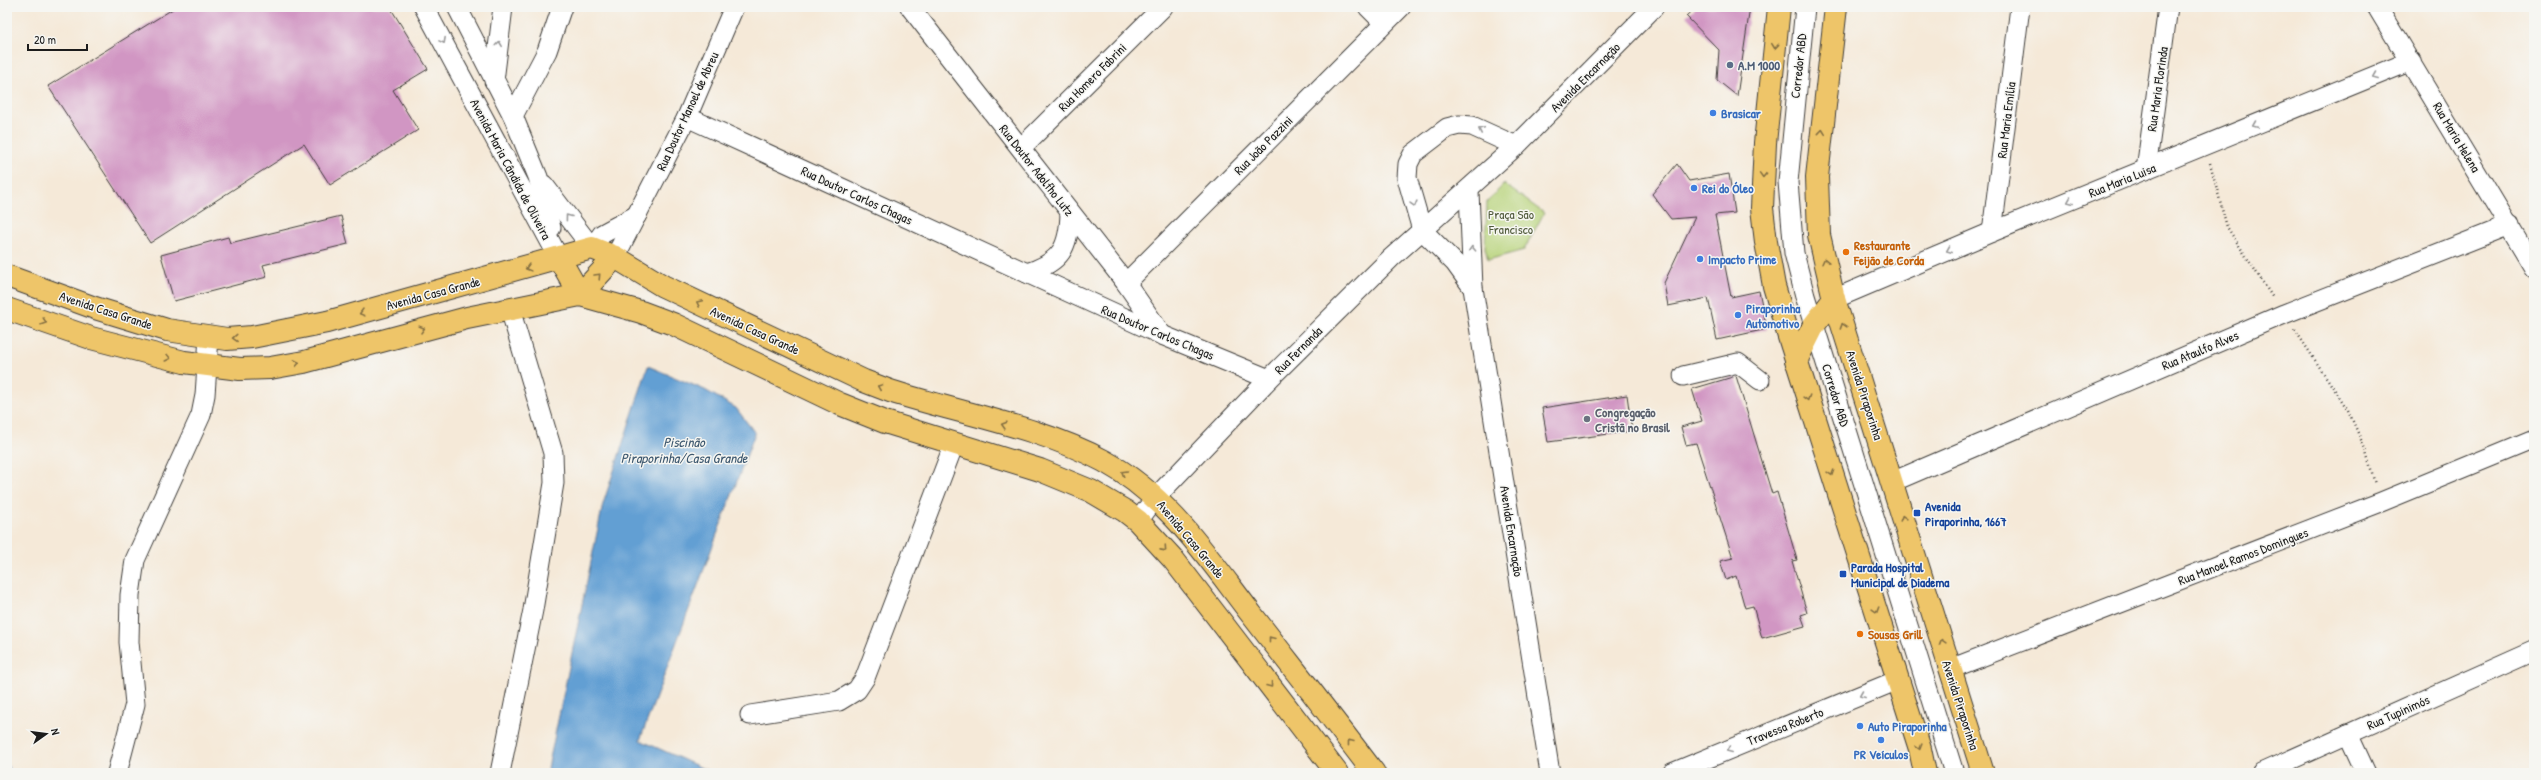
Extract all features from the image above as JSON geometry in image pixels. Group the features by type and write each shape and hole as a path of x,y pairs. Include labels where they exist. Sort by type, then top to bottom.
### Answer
{"main road":[{"path":"1779,7 1765,143 1762,208 1774,286 1796,361 1920,749 1925,773"},
{"name":"Avenida Piraporinha","path":"1836,7 1817,177 1820,235 1834,299 1983,773"},
{"name":"Avenida Casa Grande","path":"7,276 95,308 153,325 209,337 252,337 289,331 592,248 615,257 663,286 864,381 890,391 1070,446 1109,464 1132,478 1156,497 1194,540 1367,770"},
{"path":"559,258 580,295 615,257"},
{"name":"Avenida Casa Grande","path":"7,308 91,338 208,366 240,369 270,368 304,362 411,332 510,309 580,295 641,312 667,322 840,404 885,422 1040,470 1091,491 1138,521 1173,559 1337,773"},
{"path":"1796,361 1814,325 1834,299"}],"street":[{"name":"Avenida Maria Cândida de Oliveira","path":"424,7 559,258"},
{"name":"Avenida Maria Cândida de Oliveira","path":"457,7 513,116 538,177 559,258"},
{"path":"494,81 503,7"},
{"path":"513,116 547,51 562,7"},
{"name":"Rua Doutor Manoel de Abreu","path":"615,257 687,117 734,7"},
{"name":"Rua Homero Fabrini","path":"1021,148 1163,7"},
{"path":"1368,7 1384,23"},
{"name":"Rua João Pazzini","path":"1126,283 1401,7"},
{"name":"Avenida Encarnação","path":"1550,773 1474,288 1469,190 1516,146 1654,7"},
{"name":"Corredor ABD","path":"1805,7 1788,182 1794,253 1814,325 1954,773"},
{"name":"Rua Maria Emília","path":"1992,232 2020,7"},
{"name":"Rua Maria Florinda","path":"2146,170 2168,7"},
{"name":"Rua Maria Helena","path":"2378,7 2510,225 2534,268"},
{"name":"Rua Doutor Adolfho Lutz","path":"918,10 1070,213 1126,283 1162,335"},
{"name":"Rua Maria Luisa","path":"1834,299 1992,232 2411,61"},
{"name":"Rua Doutor Carlos Chagas","path":"687,117 1162,335 1269,379"},
{"name":"Avenida Encarnação","path":"1474,288 1455,264 1422,230 1407,178 1408,164 1414,154 1447,128 1459,125 1472,126 1516,146"},
{"name":"Avenida Maria Cândida de Oliveira","path":"538,177 592,248"},
{"name":"Rua Fernanda","path":"1138,521 1156,497 1269,379 1422,230 1469,190"},
{"path":"1027,273 1055,260 1065,246 1069,230 1070,213"},
{"path":"592,248 602,234 637,214"},
{"name":"Rua Ataulfo Alves","path":"1892,482 2284,314 2510,225"},
{"path":"500,773 533,610 554,483 553,452 510,309"},
{"path":"117,773 135,704 129,642 130,595 135,560 201,415 208,366 209,337"},
{"path":"1682,376 1738,364 1760,380"},
{"name":"Rua Manoel Ramos Domingues","path":"1950,669 2381,502 2534,439"},
{"path":"750,715 838,701 857,690 865,678 954,444"},
{"name":"Rua Tupinimós","path":"2261,773 2534,650"},
{"name":"Travessa Roberto","path":"1672,773 1898,680"},
{"path":"2348,734 2366,773"}],"green space":[{"name":"Praça São Francisco","path":"1504,184 1544,213 1524,250 1488,260 1485,248 1487,202"}],"water":[{"name":"Piscinão Piraporinha/Casa Grande","path":"648,366 705,390 736,408 755,433 640,740 713,773 547,773 603,504"}],"building":[{"path":"176,7 390,7 428,69 393,90 418,130 330,185 304,144 150,243 48,86"},
{"name":"A.M 1000","path":"1696,7 1750,7 1737,96 1717,80 1719,50 1686,16"},
{"path":"1677,164 1689,181 1729,174 1735,213 1715,215 1731,297 1759,291 1767,329 1717,340 1708,298 1668,306 1664,283 1695,217 1671,219 1652,194"},
{"path":"341,216 348,244 263,265 267,277 174,301 161,255 228,237 230,243"},
{"path":"1736,376 1772,494 1777,492 1797,560 1792,561 1807,613 1801,615 1805,626 1762,638 1753,606 1745,608 1736,576 1726,580 1720,561 1733,558 1696,443 1686,445 1681,427 1702,421 1692,389"},
{"name":"Congregação Cristã no Brasil","path":"1627,395 1632,431 1548,442 1542,408"}],"waterway":[{"path":"7,769 9,773"}],"place":[{"name":"A.M 1000","path":"1730,65"},
{"name":"Brasicar","path":"1713,113"},
{"name":"Rei do Óleo","path":"1694,188"},
{"name":"Restaurante Feijão de Corda","path":"1846,252"},
{"name":"Impacto Prime","path":"1700,259"},
{"name":"Piraporinha Automotivo","path":"1738,315"},
{"name":"Congregação Cristã no Brasil","path":"1587,419"},
{"name":"Avenida Piraporinha, 1667","path":"1917,513"},
{"name":"Parada Hospital Municipal de Diadema","path":"1843,574"},
{"name":"Sousas Grill","path":"1860,634"},
{"name":"Auto Piraporinha","path":"1860,726"},
{"name":"PR Veículos","path":"1881,740"}]}
